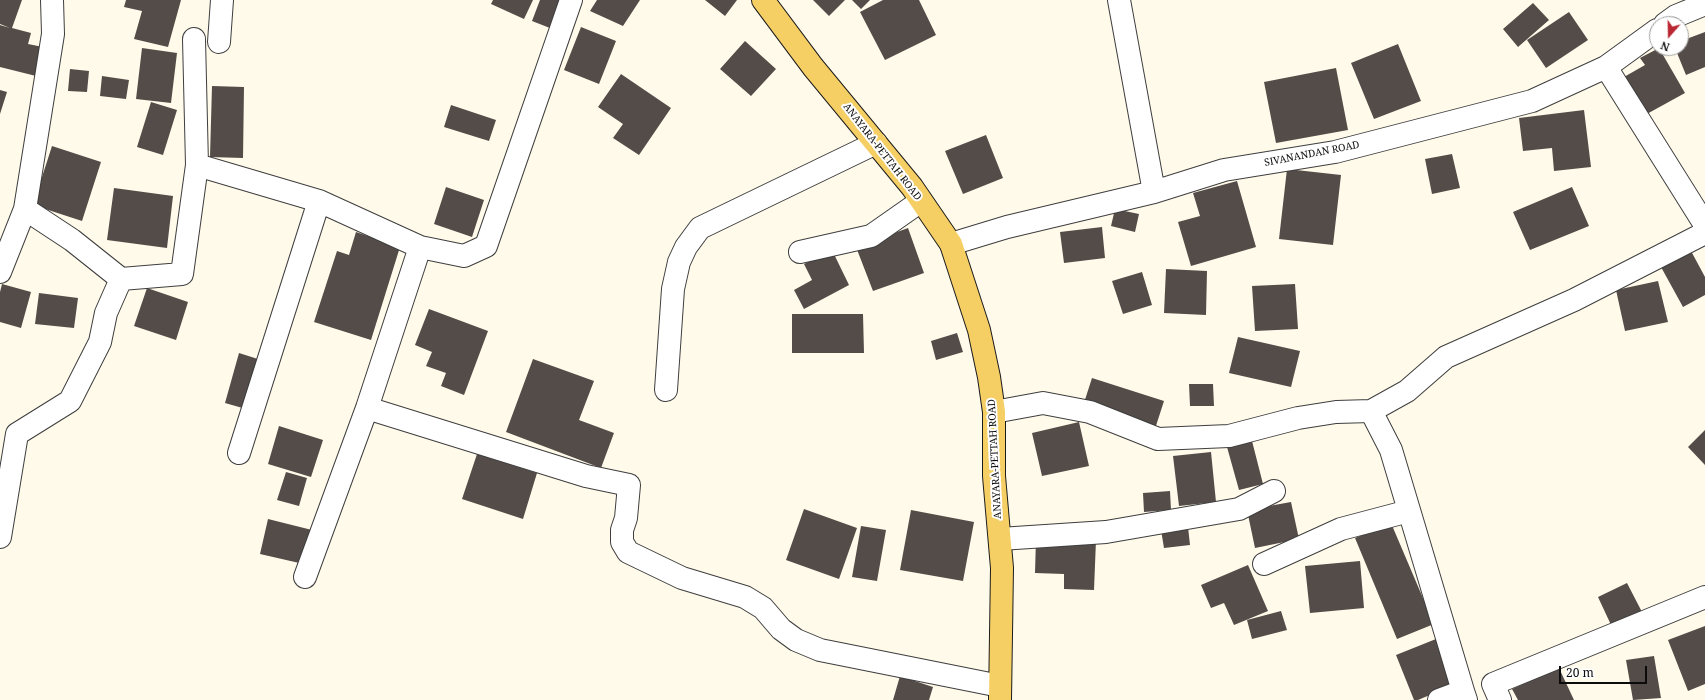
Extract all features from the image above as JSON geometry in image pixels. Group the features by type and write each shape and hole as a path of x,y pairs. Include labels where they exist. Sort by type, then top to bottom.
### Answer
{"main road":[{"name":"ANAYARA-PETTAH ROAD","path":"763,0 813,67 876,143 921,201 951,244 980,330 994,412 994,476 1002,568 1000,693"}],"street":[{"path":"0,272 25,209 53,34 52,0"},
{"path":"219,42 222,0"},
{"path":"197,165 319,201 420,247 464,256 486,246 571,0"},
{"path":"1119,0 1154,192"},
{"path":"1676,16 1705,4"},
{"name":"SIVANANDAN ROAD","path":"951,244 1007,227 1154,192 1224,170 1335,152 1532,102 1606,67 1649,36"},
{"path":"25,209 72,240 121,280 182,274 197,165 194,39"},
{"path":"1606,67 1705,225"},
{"path":"666,390 673,289 679,262 686,247 700,228 876,143"},
{"path":"239,453 319,201"},
{"path":"800,252 871,236 921,201"},
{"path":"994,412 1043,403 1090,412 1158,439 1229,436 1298,418 1336,412 1371,411 1407,391 1446,357 1574,300 1705,233"},
{"path":"305,577 367,408 420,247"},
{"path":"0,537 8,433 70,401 100,342 106,313 121,280"},
{"path":"367,408 586,476 629,485 626,518 622,530 622,542 628,552 682,578 745,597 763,608 780,630 796,640 820,650 1000,693"},
{"path":"1371,411 1390,450 1464,695 1439,700"},
{"path":"1000,539 1106,532 1239,509 1274,491"},
{"path":"1264,564 1341,529 1409,512"},
{"path":"1500,700 1493,684 1705,597"}],"building":[{"path":"0,0 22,0 12,28 31,33 28,44 43,47 36,76 0,67 0,25 10,28 0,24"},
{"path":"126,0 181,0 168,47 134,39 142,11 124,7"},
{"path":"493,0 533,0 524,19 491,4"},
{"path":"540,0 568,0 555,30 532,21"},
{"path":"597,0 640,0 623,26 590,11"},
{"path":"705,0 737,0 725,16"},
{"path":"813,0 845,0 829,16"},
{"path":"852,0 870,0 861,9"},
{"path":"883,0 919,0 936,35 885,60 860,12"},
{"path":"1533,3 1549,20 1518,47 1503,29"},
{"path":"1569,12 1588,40 1546,68 1527,40"},
{"path":"581,27 616,41 599,84 564,70"},
{"path":"1705,32 1705,67 1686,75 1678,56 1689,56 1689,38"},
{"path":"745,41 776,69 751,96 720,69"},
{"path":"1398,44 1421,101 1374,119 1351,63"},
{"path":"142,48 177,53 171,103 136,99"},
{"path":"1649,53 1649,56 1664,56 1685,93 1645,115 1624,77 1645,65 1640,58"},
{"path":"1336,68 1348,130 1276,143 1264,82"},
{"path":"70,69 89,71 87,92 68,91"},
{"path":"621,74 671,108 639,155 613,138 623,124 598,107"},
{"path":"102,76 129,80 126,99 100,96"},
{"path":"212,86 244,87 243,158 210,157"},
{"path":"0,90 7,92 0,114"},
{"path":"151,102 177,110 163,155 137,147"},
{"path":"451,105 496,120 489,141 444,127"},
{"path":"1584,110 1591,167 1554,171 1552,148 1523,151 1519,118"},
{"path":"986,135 1003,178 963,194 945,151"},
{"path":"52,146 101,162 82,221 33,205"},
{"path":"1452,154 1460,188 1432,194 1425,159"},
{"path":"1287,169 1341,175 1333,245 1279,239"},
{"path":"1237,181 1256,247 1191,266 1178,222 1200,216 1193,193"},
{"path":"446,187 484,200 472,237 434,224"},
{"path":"1572,187 1589,226 1530,250 1513,212"},
{"path":"114,188 173,196 167,248 107,240"},
{"path":"1115,209 1139,214 1135,232 1111,226"},
{"path":"1102,227 1105,258 1064,263 1060,232"},
{"path":"908,228 924,273 873,291 856,247"},
{"path":"356,232 400,247 371,340 314,322 337,251 349,255"},
{"path":"832,250 849,285 804,309 794,290 812,280 804,264"},
{"path":"1691,251 1705,277 1705,295 1683,307 1661,267"},
{"path":"1166,269 1207,271 1206,315 1164,313"},
{"path":"1142,272 1152,305 1123,314 1112,281"},
{"path":"1658,281 1668,322 1625,331 1616,290"},
{"path":"2,284 31,292 21,328 0,322 0,292"},
{"path":"1295,284 1298,329 1255,331 1252,286"},
{"path":"147,288 188,302 176,340 134,326"},
{"path":"39,293 78,298 74,328 35,324"},
{"path":"429,309 488,331 464,395 441,386 446,373 426,366 432,352 415,345"},
{"path":"792,314 863,314 864,353 792,353"},
{"path":"957,333 963,352 936,360 931,341"},
{"path":"1238,337 1300,351 1291,387 1229,373"},
{"path":"239,353 261,360 246,409 225,403"},
{"path":"533,359 594,381 579,420 614,433 601,468 506,432"},
{"path":"1092,378 1164,401 1154,432 1082,409"},
{"path":"1189,384 1213,384 1214,406 1190,406"},
{"path":"1079,422 1089,466 1042,476 1032,433"},
{"path":"279,426 323,440 311,477 268,464"},
{"path":"1705,430 1705,465 1688,447"},
{"path":"1252,441 1263,484 1239,490 1227,447"},
{"path":"1211,452 1216,502 1179,506 1173,456"},
{"path":"477,454 537,473 523,519 462,499"},
{"path":"286,472 307,478 299,506 277,500"},
{"path":"1170,491 1171,510 1144,512 1143,493"},
{"path":"1291,502 1299,539 1255,548 1247,510"},
{"path":"804,509 857,528 839,579 786,560"},
{"path":"911,510 974,522 963,581 900,570"},
{"path":"268,519 316,531 308,565 260,554"},
{"path":"1391,523 1434,624 1397,639 1355,538"},
{"path":"861,526 886,530 877,581 852,577"},
{"path":"1188,527 1190,545 1164,548 1161,530"},
{"path":"1036,538 1096,540 1094,590 1064,589 1064,574 1035,573"},
{"path":"1360,561 1364,608 1310,613 1305,566"},
{"path":"1248,565 1268,611 1234,625 1224,603 1211,608 1201,585"},
{"path":"1627,583 1642,612 1612,627 1598,597"},
{"path":"1281,611 1287,630 1252,639 1247,620"},
{"path":"1705,626 1705,684 1688,691 1668,640"},
{"path":"1436,639 1456,684 1418,700 1414,700 1396,655"},
{"path":"1654,656 1661,698 1633,700 1626,660"},
{"path":"1559,668 1574,700 1518,700 1512,689"},
{"path":"900,676 933,687 929,700 893,700"}]}
